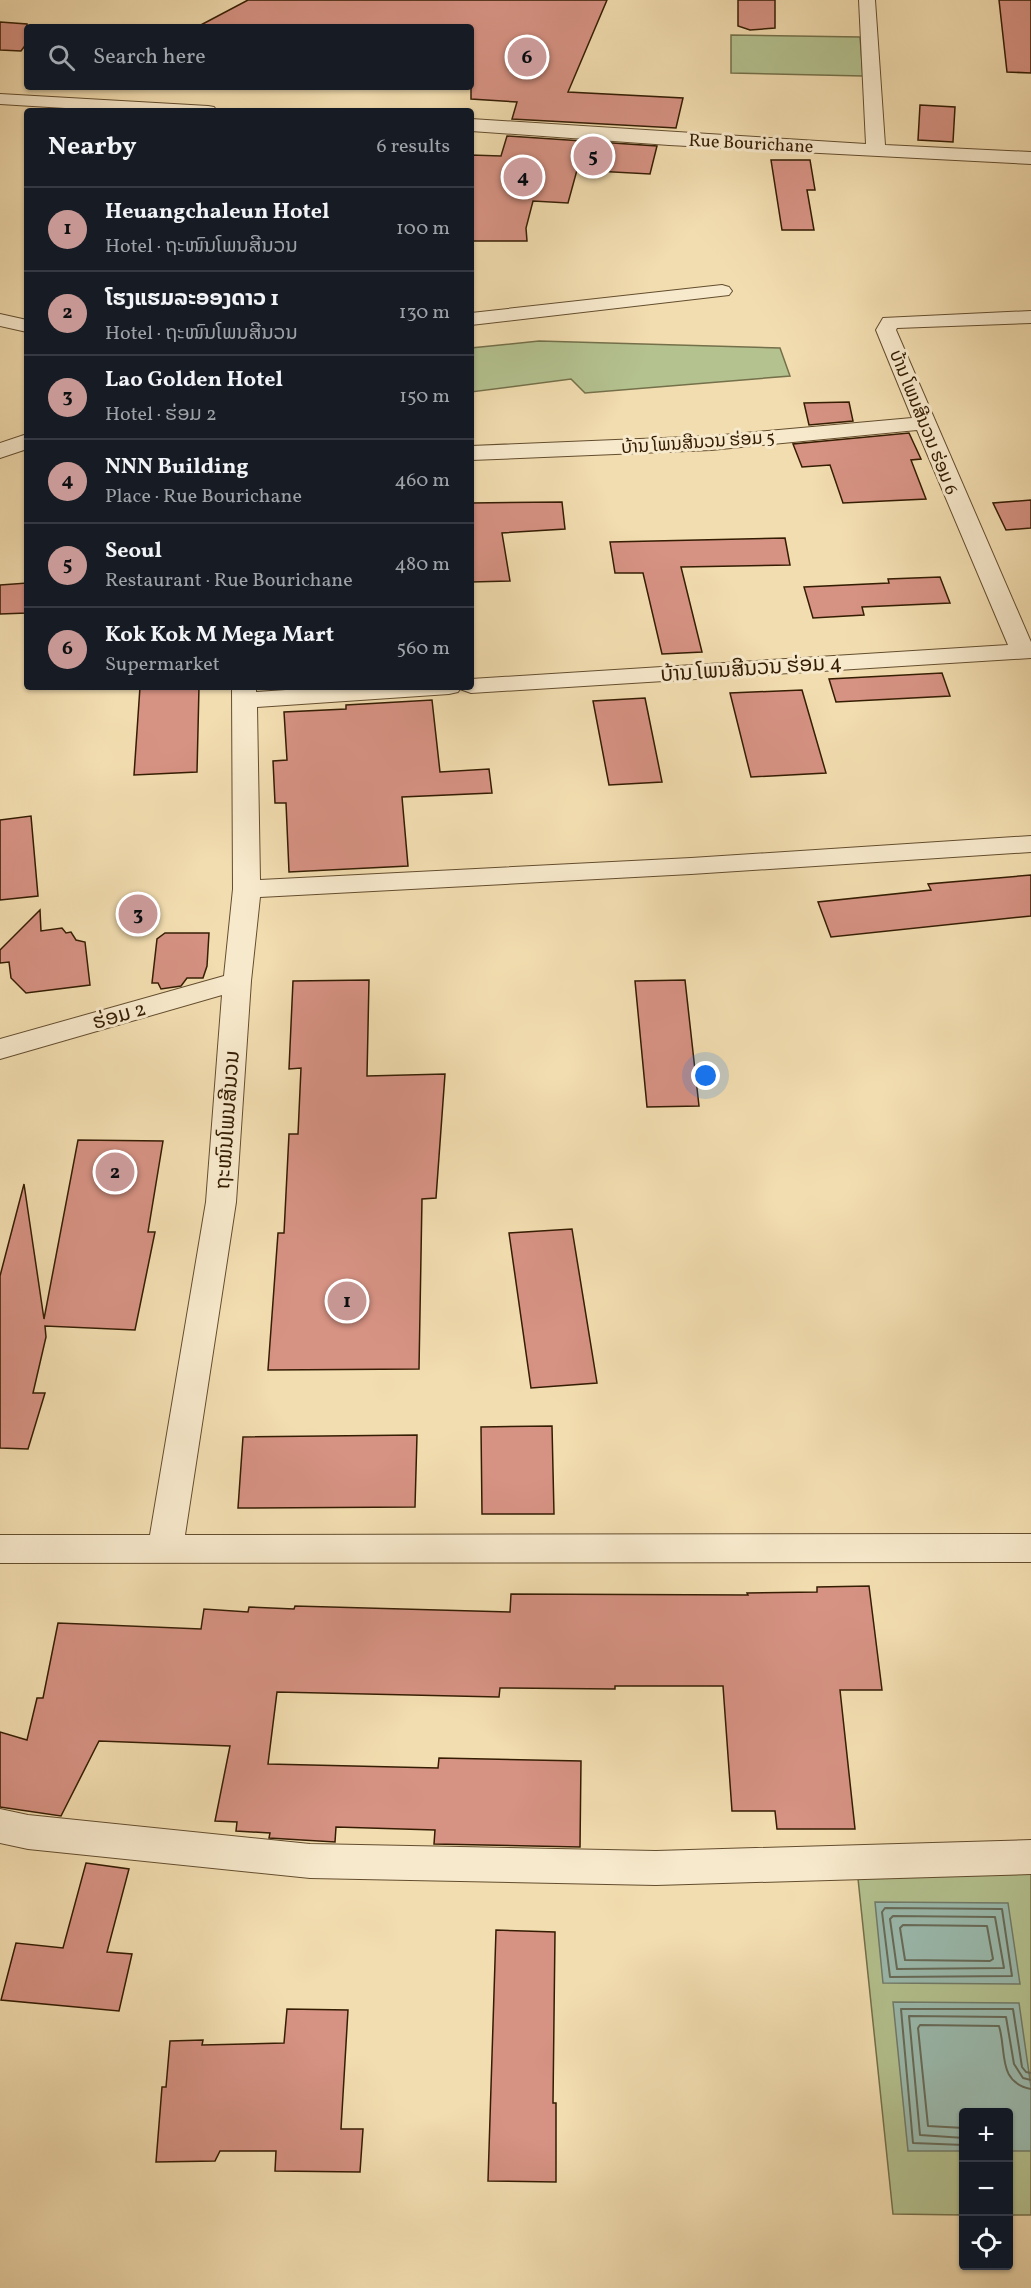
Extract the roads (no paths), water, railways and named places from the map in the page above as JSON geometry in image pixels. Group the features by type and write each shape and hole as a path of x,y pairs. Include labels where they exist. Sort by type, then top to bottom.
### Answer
{"street":[{"path":"867,0 876,150"},
{"path":"0,99 156,108"},
{"name":"Rue Bourichane","path":"474,125 1031,158"},
{"path":"474,319 722,291"},
{"name":"ບ້ານ ໂພນສີນວນ ຮ່ອມ 6","path":"1027,651 924,423 886,330 890,322 1031,317"},
{"path":"0,320 24,326"},
{"name":"ບ້ານ ໂພນສີນວນ ຮ່ອມ 5","path":"474,453 711,443 924,423"},
{"path":"0,451 24,442"},
{"name":"ບ້ານ ໂພນສີນວນ ຮ່ອມ 4","path":"474,686 1027,651"},
{"path":"244,693 346,690"},
{"name":"ຖະໜົນໂພນສີນວນ","path":"165,1550 219,1218 237,981 247,889 244,693"},
{"path":"247,889 691,866 1031,844"},
{"name":"ຮ່ອມ 2","path":"0,1049 237,981"},
{"path":"0,1549 1031,1548"},
{"path":"0,1826 28,1832 310,1861 656,1868 1031,1857"}],"water":[{"path":"875,1902 1008,1903 1020,1984 883,1983"},
{"path":"893,2002 1019,2003 1031,2087 1031,2151 1013,2151 1013,2108 959,2108 959,2151 908,2151"}],"place":[{"name":"Kok Kok M Mega Mart","path":"527,57"},
{"name":"Seoul","path":"593,156"},
{"name":"NNN Building","path":"523,177"},
{"name":"Lao Golden Hotel","path":"138,914"},
{"name":"ໂຮງແຮມລະອອງດາວ 1","path":"115,1172"},
{"name":"Heuangchaleun Hotel","path":"347,1301"}]}
